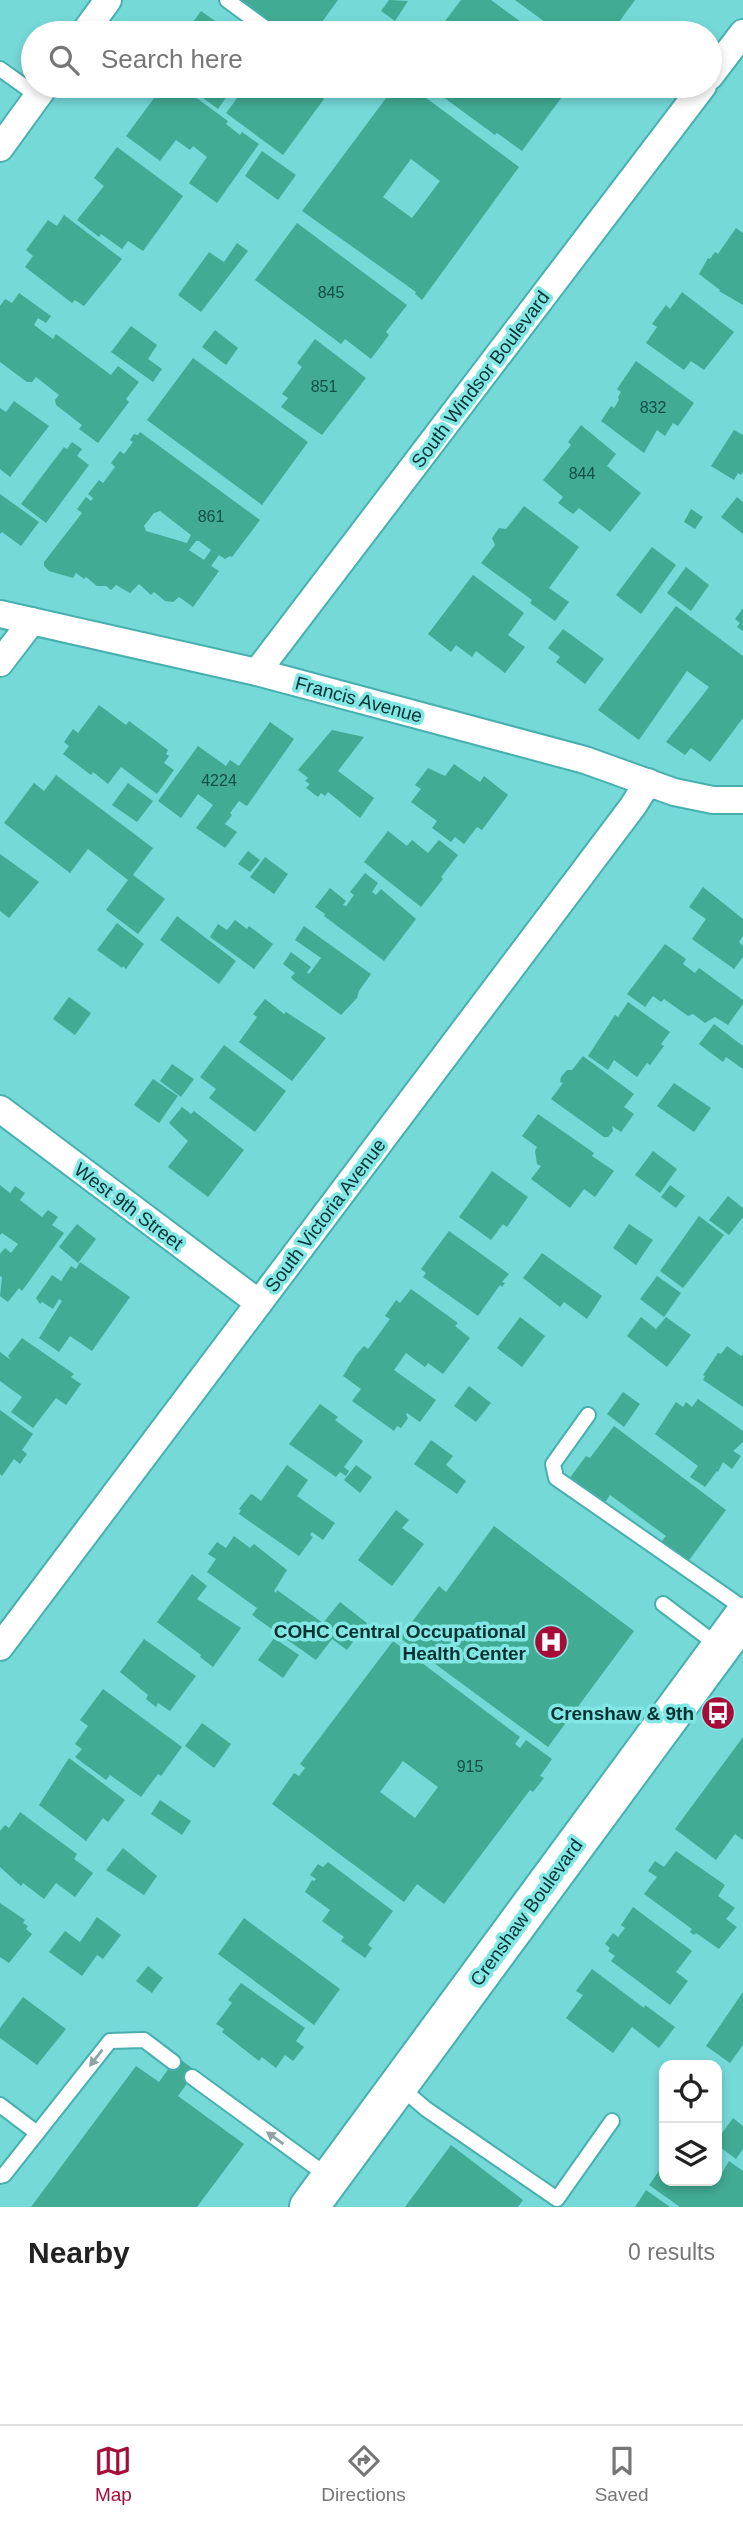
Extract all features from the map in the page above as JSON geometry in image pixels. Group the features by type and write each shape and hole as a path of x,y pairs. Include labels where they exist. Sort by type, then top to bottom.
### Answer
{"main road":[{"name":"Crenshaw Boulevard","path":"320,2192 732,1640"}],"street":[{"path":"93,21 108,0"},
{"path":"722,60 743,33"},
{"path":"0,148 37,98"},
{"name":"South Windsor Boulevard","path":"257,672 694,98"},
{"name":"Francis Avenue","path":"0,614 257,672 585,760 674,792 713,800 743,800"},
{"path":"0,663 32,621"},
{"name":"South Victoria Avenue","path":"0,1647 617,828 648,782"},
{"name":"West 9th Street","path":"0,1109 259,1303"}],"lane":[{"path":"228,0 256,21"},
{"path":"0,69 21,80"},
{"path":"588,1415 553,1464 556,1478 743,1608"},
{"path":"663,1604 732,1640"},
{"path":"0,2176 4,2175 110,2041 144,2040 173,2062"},
{"path":"192,2077 320,2192"},
{"path":"398,2085 426,2109 554,2203 612,2121"},
{"path":"0,2105 37,2133"}],"building":[{"path":"238,0 338,0 323,21 269,21"},
{"path":"389,0 408,1 395,21 381,11"},
{"path":"461,0 491,0 520,21 445,21"},
{"path":"515,0 635,0 620,21 544,21"},
{"path":"201,11 215,21 194,21"},
{"path":"154,98 196,98 228,121 226,124 240,135 242,132 259,144 217,203 189,183 207,157 193,146 190,150 176,140 160,161 126,136"},
{"path":"203,98 226,98 218,109"},
{"path":"237,98 324,99 283,155 226,113"},
{"path":"386,98 426,98 519,167 422,300 416,292 302,211","holes":["411,159 440,181 412,218 383,197"]},
{"path":"444,98 561,98 522,151 497,133 495,135"},
{"path":"117,147 183,196 143,251 128,241 122,249 101,234 99,237 77,220 104,186 94,178"},
{"path":"262,151 296,175 278,200 245,176"},
{"path":"64,215 122,259 84,306 75,300 72,303 25,267 33,256 26,250 48,220 57,226"},
{"path":"297,223 407,305 386,332 389,335 371,359 345,339 341,344 255,280"},
{"path":"736,228 743,233 743,305 719,291 699,274 708,258 715,252 718,254"},
{"path":"237,243 248,251 201,312 178,295 209,252 224,262"},
{"path":"682,292 734,332 704,370 691,361 684,370 646,343 657,327 652,324 666,305 670,309"},
{"path":"19,293 51,316 46,323 38,318 34,325 53,339 56,334 111,375 118,366 139,382 126,399 129,402 98,443 79,429 82,425 56,405 55,400 59,395 36,377 32,382 27,382 0,362 0,306 5,299 12,303"},
{"path":"131,326 157,345 148,359 162,369 153,382 111,352"},
{"path":"215,330 238,348 226,365 202,347"},
{"path":"315,339 366,378 322,435 281,407 288,398 282,394 302,367 297,363"},
{"path":"193,358 308,442 262,505 147,420"},
{"path":"636,361 694,403 678,426 673,423 665,436 657,430 644,453 601,421 611,406 614,408 619,400 621,392 617,389"},
{"path":"14,401 49,426 10,477 0,469 0,408 6,412"},
{"path":"581,425 616,454 607,466 641,493 610,532 579,508 573,514 558,503 563,497 543,480 571,445 568,442"},
{"path":"734,430 743,435 743,472 741,475 738,473 734,480 711,466"},
{"path":"140,432 260,520 232,557 225,559 219,555 211,566 219,571 193,607 179,597 173,602 165,601 154,592 151,595 139,584 130,593 116,585 111,590 106,586 97,586 76,573 73,578 49,571 44,566 44,562 82,513 77,509 86,497 91,501 93,498 88,494 99,480 103,483 115,467 111,463 120,451 124,454 133,442 130,440 134,434 138,435","holes":["160,511 191,535 187,543 146,531 144,526 154,513","196,541 211,550 204,560 189,550"]},
{"path":"72,442 82,449 77,456 89,465 46,523 21,504 64,447 67,449"},
{"path":"0,494 39,522 21,546 2,532 0,534"},
{"path":"737,497 743,502 743,534 721,517"},
{"path":"524,506 579,547 549,588 569,602 555,621 530,603 532,600 481,563 495,545 492,538 499,528 506,529"},
{"path":"691,509 703,517 695,529 684,522"},
{"path":"652,547 676,565 641,614 616,595"},
{"path":"686,567 709,585 691,611 667,593"},
{"path":"473,575 524,613 508,635 525,647 505,673 476,651 472,657 456,645 451,652 428,634"},
{"path":"676,606 743,656 743,718 710,762 691,748 685,755 666,742 709,687 687,671 639,740 598,710"},
{"path":"743,608 743,631 737,627 740,623 735,619"},
{"path":"563,629 604,659 585,684 556,662 560,657 548,648"},
{"path":"99,705 126,725 129,721 168,750 166,754 169,756 164,763 174,770 157,794 121,767 108,784 63,754 69,746 64,742 73,729 78,733"},
{"path":"270,722 294,739 247,806 239,801 230,813 232,815 225,824 237,832 225,848 196,828 213,805 198,794 181,818 158,801 198,746 226,766 230,760 239,766"},
{"path":"332,730 364,737 338,771 374,798 360,818 328,792 325,796 321,793 318,797 306,788 310,784 305,781 308,778 298,770"},
{"path":"454,764 480,782 484,776 508,795 482,830 477,827 464,844 455,837 451,842 432,828 437,821 411,802 421,789 415,785 428,768 445,776"},
{"path":"56,775 153,848 133,875 165,899 138,934 106,910 128,880 88,849 70,873 4,823 34,783 44,791"},
{"path":"128,783 153,801 137,822 112,805"},
{"path":"388,831 407,846 412,840 428,853 439,840 458,855 421,907 364,862"},
{"path":"248,851 260,860 250,872 238,864"},
{"path":"0,854 39,882 9,918 0,911"},
{"path":"265,857 288,874 274,894 250,877"},
{"path":"365,873 378,883 372,892 376,895 381,889 416,919 384,961 315,907 330,888 346,901 343,905 346,906 354,895 350,892"},
{"path":"703,887 743,919 743,936 739,942 743,946 743,957 734,969 692,939 706,919 689,907"},
{"path":"177,916 236,961 219,984 160,940"},
{"path":"235,920 247,929 249,926 273,944 254,969 210,937 218,924 227,930"},
{"path":"117,923 144,944 126,969 97,950"},
{"path":"304,926 371,974 357,998 341,1015 293,980 291,977 295,973 283,964 291,952 311,967 307,972 309,974 321,958 295,940"},
{"path":"665,944 686,959 683,964 695,973 699,968 743,1000 728,1025 715,1017 705,1023 693,1014 688,1016 664,999 661,1002 653,996 645,1007 627,994"},
{"path":"69,997 91,1013 75,1035 53,1019"},
{"path":"265,999 284,1014 286,1012 326,1038 292,1081 239,1042 257,1017 253,1014"},
{"path":"628,1002 670,1032 661,1044 664,1046 637,1077 614,1060 608,1070 588,1056 615,1015 618,1017"},
{"path":"714,1024 743,1046 743,1069 726,1057 723,1062 699,1044"},
{"path":"224,1045 286,1091 255,1132 209,1098 216,1089 200,1077"},
{"path":"583,1056 634,1094 624,1107 634,1114 621,1132 612,1126 613,1131 608,1137 604,1137 551,1099 563,1083 560,1082 561,1077 567,1070 572,1070"},
{"path":"172,1064 194,1079 181,1097 160,1081"},
{"path":"153,1079 178,1096 159,1123 134,1105"},
{"path":"674,1083 711,1108 694,1132 657,1106"},
{"path":"182,1107 191,1114 194,1111 244,1150 208,1197 168,1167 188,1141 169,1123"},
{"path":"538,1114 594,1153 592,1156 614,1171 595,1197 584,1189 570,1208 531,1179 541,1166 537,1164 537,1147 522,1136"},
{"path":"653,1151 677,1169 660,1193 635,1175"},
{"path":"492,1171 528,1197 507,1227 503,1224 491,1240 459,1217"},
{"path":"0,1185 10,1193 15,1186 25,1193 20,1200 42,1217 48,1210 58,1217 52,1225 64,1233 22,1291 19,1288 8,1302 0,1296 0,1254 5,1248 11,1253 18,1244 2,1233 0,1235"},
{"path":"670,1185 685,1196 676,1208 661,1197"},
{"path":"728,1196 743,1208 743,1217 729,1235 709,1220"},
{"path":"699,1216 724,1235 683,1288 660,1271"},
{"path":"77,1224 96,1239 78,1263 59,1247"},
{"path":"629,1224 653,1240 636,1265 613,1248"},
{"path":"449,1231 509,1274 502,1282 505,1283 502,1287 500,1285 478,1316 423,1277 426,1273 421,1269"},
{"path":"542,1253 602,1296 587,1319 564,1302 560,1307 523,1278"},
{"path":"80,1262 130,1297 92,1351 70,1336 59,1352 39,1338 62,1301 59,1299 53,1309 42,1302 40,1304 36,1298 52,1275 61,1281 71,1266 76,1269"},
{"path":"657,1276 681,1293 664,1317 640,1299"},
{"path":"411,1289 458,1323 455,1326 470,1338 443,1374 428,1363 425,1367 406,1353 394,1370 436,1400 420,1422 407,1413 408,1418 401,1428 397,1426 394,1431 352,1401 361,1389 343,1376 356,1355 364,1346 368,1349 390,1319 385,1316 396,1300 400,1303"},
{"path":"520,1317 545,1336 522,1367 497,1348"},
{"path":"641,1317 656,1329 666,1317 691,1335 667,1367 627,1336"},
{"path":"22,1338 74,1374 71,1377 81,1384 66,1405 56,1398 33,1428 11,1412 22,1397 0,1381 0,1352 11,1360 8,1356"},
{"path":"727,1346 741,1356 743,1354 743,1407 703,1380 703,1375 718,1353 721,1354"},
{"path":"469,1386 491,1403 476,1422 454,1406"},
{"path":"623,1392 640,1404 624,1427 607,1414"},
{"path":"698,1399 743,1431 743,1442 733,1451 741,1456 732,1469 723,1462 705,1487 690,1477 698,1466 655,1434 676,1402 683,1407 686,1402 692,1407"},
{"path":"320,1404 338,1417 335,1420 363,1441 344,1467 349,1471 346,1476 340,1472 336,1477 289,1444"},
{"path":"0,1410 33,1434 22,1450 27,1454 20,1464 14,1459 2,1476 0,1474"},
{"path":"614,1426 726,1510 687,1563 660,1543 666,1536 610,1495 602,1507 569,1479 586,1456 590,1458"},
{"path":"431,1440 453,1456 446,1465 466,1481 457,1494 414,1464"},
{"path":"287,1465 308,1480 297,1496 335,1523 323,1540 312,1532 310,1535 313,1537 299,1556 239,1514 239,1509 250,1495 261,1501"},
{"path":"356,1465 372,1477 360,1493 344,1480"},
{"path":"396,1510 409,1520 402,1528 424,1544 392,1586 358,1560"},
{"path":"494,1526 634,1631 548,1747 400,1638 439,1586 446,1592"},
{"path":"234,1536 250,1548 254,1544 287,1570 274,1591 276,1593 277,1590 323,1623 340,1602 367,1623 347,1650 332,1639 316,1660 252,1615 257,1608 207,1572 216,1559 208,1554 217,1542 226,1548"},
{"path":"192,1574 207,1586 197,1599 241,1628 213,1667 157,1622"},
{"path":"274,1638 299,1655 283,1678 258,1660"},
{"path":"144,1639 196,1676 170,1711 158,1703 156,1707 146,1699 148,1695 120,1672"},
{"path":"393,1641 520,1737 515,1744 520,1748 526,1740 552,1759 540,1776 544,1778 533,1792 530,1790 444,1904 417,1884 404,1902 272,1804 294,1773 299,1776 305,1768 300,1764","holes":["403,1761 438,1787 415,1818 380,1792"]},
{"path":"103,1689 182,1747 161,1776 158,1774 141,1797 110,1775 106,1780 75,1757 82,1749 75,1744 88,1726 80,1720"},
{"path":"202,1723 231,1744 214,1768 185,1746"},
{"path":"743,1737 743,1840 735,1834 716,1860 675,1829"},
{"path":"69,1758 125,1800 108,1822 103,1818 86,1841 39,1805"},
{"path":"160,1800 191,1821 182,1835 151,1814"},
{"path":"20,1812 77,1854 74,1859 93,1873 75,1897 56,1883 44,1899 23,1883 21,1886 0,1867 0,1831 5,1825 9,1828"},
{"path":"123,1848 157,1876 144,1895 106,1870"},
{"path":"676,1851 725,1885 718,1896 735,1908 726,1919 737,1927 719,1949 696,1933 694,1935 690,1932 692,1929 644,1894 657,1877 648,1871 655,1861 664,1867"},
{"path":"328,1862 393,1911 368,1945 372,1948 365,1958 341,1941 344,1937 322,1921 330,1910 305,1892 312,1880 316,1879 310,1875 318,1864 323,1867"},
{"path":"0,1903 25,1920 23,1923 28,1926 26,1929 32,1934 9,1963 0,1957"},
{"path":"633,1907 692,1951 676,1972 688,1981 670,2005 611,1961 615,1956 608,1951 610,1948 605,1944 613,1933 618,1937 625,1928 621,1925"},
{"path":"97,1917 121,1935 103,1959 97,1955 82,1976 49,1952 65,1931 80,1942"},
{"path":"244,1918 340,1989 314,2025 218,1954"},
{"path":"148,1966 163,1978 152,1993 136,1981"},
{"path":"592,1969 644,2008 645,2005 675,2027 659,2048 632,2027 613,2053 566,2018 583,1995 576,1991"},
{"path":"241,1983 305,2028 296,2041 304,2047 293,2061 285,2055 276,2068 262,2057 259,2061 222,2032 224,2029 216,2024 232,2003 228,2000"},
{"path":"743,1992 743,2045 730,2063 706,2046"},
{"path":"23,1997 66,2029 37,2065 0,2038 0,2028"},
{"path":"177,2057 196,2071 178,2096 244,2144 197,2207 31,2207 136,2066 159,2082"},
{"path":"733,2118 743,2126 743,2149 736,2159 722,2149 722,2133"},
{"path":"451,2145 523,2200 518,2207 405,2207"},
{"path":"729,2161 743,2171 743,2207 680,2207 649,2185 659,2171 659,2186 722,2186 722,2173"},
{"path":"646,2190 670,2207 635,2207"}],"place":[{"name":"COHC Central Occupational Health Center","path":"551,1642"},
{"name":"Crenshaw & 9th","path":"718,1713"}]}
